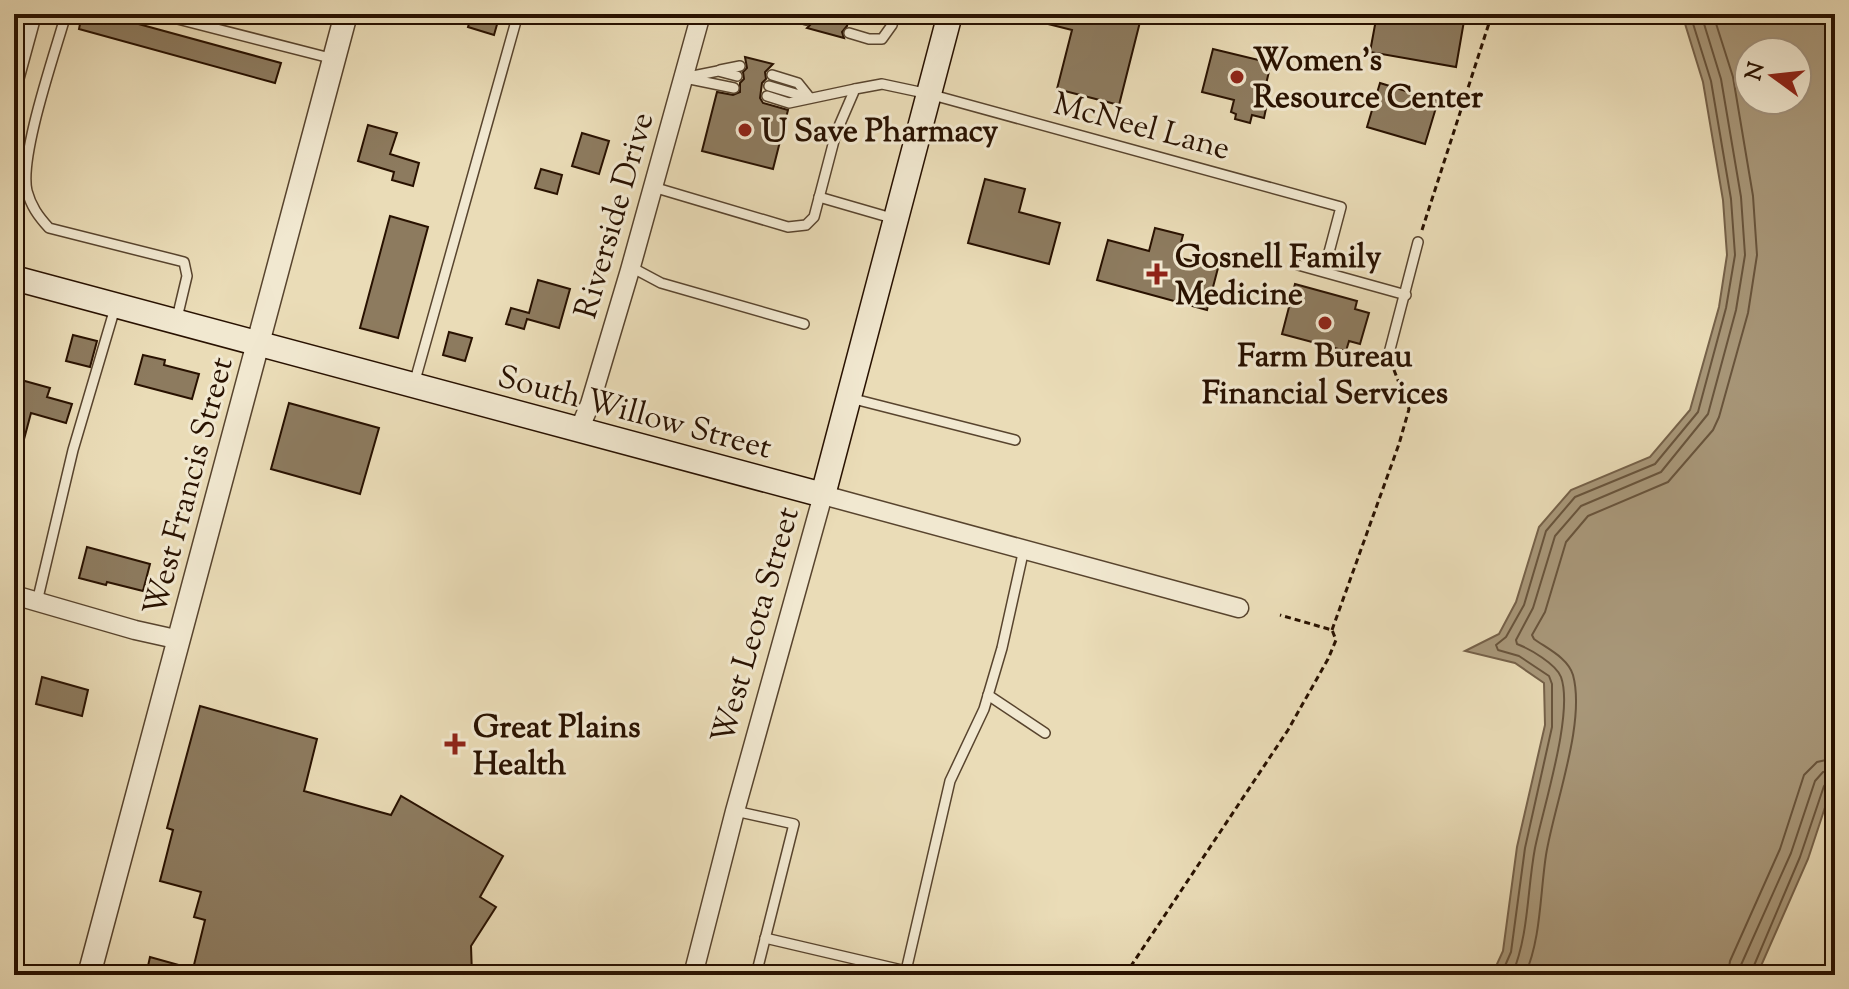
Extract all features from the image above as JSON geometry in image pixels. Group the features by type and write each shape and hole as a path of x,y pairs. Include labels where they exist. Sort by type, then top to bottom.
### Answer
{"main road":[{"name":"West Leota Street","path":"823,495 950,14"},
{"name":"South Willow Street","path":"14,278 823,495"}],"street":[{"path":"14,80 32,14"},
{"name":"West Francis Street","path":"89,975 346,14"},
{"name":"Riverside Drive","path":"579,430 590,404 631,267 701,14"},
{"name":"South Willow Street","path":"823,495 1239,608"},
{"name":"West Leota Street","path":"693,975 823,495"},
{"path":"14,598 180,640"}],"lane":[{"path":"66,14 26,162 26,188 34,212 49,228 184,262 187,276 176,322"},
{"path":"158,14 334,59"},
{"path":"414,384 518,14"},
{"path":"791,14 806,20"},
{"path":"849,33 882,39 892,25 895,14"},
{"path":"683,78 718,71 738,71"},
{"path":"772,75 798,83 810,98"},
{"path":"683,78 734,88"},
{"name":"McNeel Lane","path":"768,91 789,103 882,84 929,94 1341,207 1324,271"},
{"path":"653,187 788,227 806,225 814,217 836,133 855,89"},
{"path":"819,197 895,219"},
{"path":"1388,357 1418,242"},
{"path":"1298,265 1406,295"},
{"path":"631,267 661,283 804,324"},
{"path":"37,602 73,450 115,306"},
{"path":"847,397 1015,440"},
{"path":"765,938 906,973 950,781 984,709 1002,648 1024,549"},
{"path":"988,695 1045,733"},
{"path":"735,811 794,824 756,975"}],"path":[{"path":"1418,242 1492,14"},
{"path":"1125,975 1288,730 1328,659 1336,640 1332,630 1409,409 1388,357"},
{"path":"1280,615 1332,630"}],"water":[{"path":"1682,14 1835,14 1835,777 1808,859 1757,975 1492,975 1503,951 1517,847 1545,725 1544,683 1515,663 1465,651 1499,634 1516,602 1539,527 1571,490 1650,457 1690,410 1719,307 1727,255 1723,200 1703,82"}],"building":[{"path":"82,14 102,14 281,63 275,83 79,29"},
{"path":"472,14 500,14 494,35 468,27"},
{"path":"810,14 850,14 842,32 844,38 807,28 813,22"},
{"path":"1033,14 1142,14 1119,105 1057,89 1072,30 1032,20"},
{"path":"1377,14 1452,14 1451,19 1464,21 1456,67 1370,52"},
{"name":"Women's Resource Center","path":"1213,49 1271,63 1263,97 1268,99 1264,118 1252,115 1250,123 1235,119 1236,114 1231,112 1234,100 1202,92"},
{"name":"U Save Pharmacy","path":"745,57 773,64 765,72 760,98 763,103 788,110 773,169 702,151 717,92 733,95 740,92 743,72 747,68"},
{"path":"1380,83 1438,101 1425,144 1367,127"},
{"path":"368,125 397,133 390,154 419,163 413,186 392,180 394,172 358,161"},
{"path":"582,133 609,141 599,174 572,166"},
{"path":"541,169 562,175 557,194 535,188"},
{"path":"985,179 1025,189 1019,212 1060,223 1049,264 968,243"},
{"path":"390,216 428,227 398,338 360,328"},
{"name":"Gosnell Family Medicine","path":"1155,228 1183,235 1177,257 1218,268 1207,310 1097,280 1108,240 1149,251"},
{"path":"538,280 570,289 559,328 527,319 524,329 506,324 511,308 529,313"},
{"name":"Farm Bureau Financial Services","path":"1295,284 1357,301 1355,309 1369,313 1360,344 1349,341 1346,351 1282,334"},
{"path":"449,332 472,338 465,361 443,355"},
{"path":"73,335 97,341 90,367 66,361"},
{"path":"143,355 165,360 164,365 199,374 192,399 135,384"},
{"path":"14,378 50,388 47,397 72,404 66,423 31,413 19,458 14,458"},
{"path":"289,403 379,428 360,494 271,469"},
{"path":"87,547 150,564 143,591 79,578"},
{"path":"42,677 88,690 82,716 36,704"},
{"path":"200,706 317,739 304,791 391,815 401,796 503,856 480,897 496,907 471,946 472,975 146,975 150,957 193,969 205,920 194,917 201,892 160,881 173,830 167,828"}],"place":[{"name":"Women's Resource Center","path":"1237,77"},
{"name":"U Save Pharmacy","path":"745,130"},
{"name":"Gosnell Family Medicine","path":"1157,274"},
{"name":"Farm Bureau Financial Services","path":"1325,323"},
{"name":"Great Plains Health","path":"455,744"}]}
